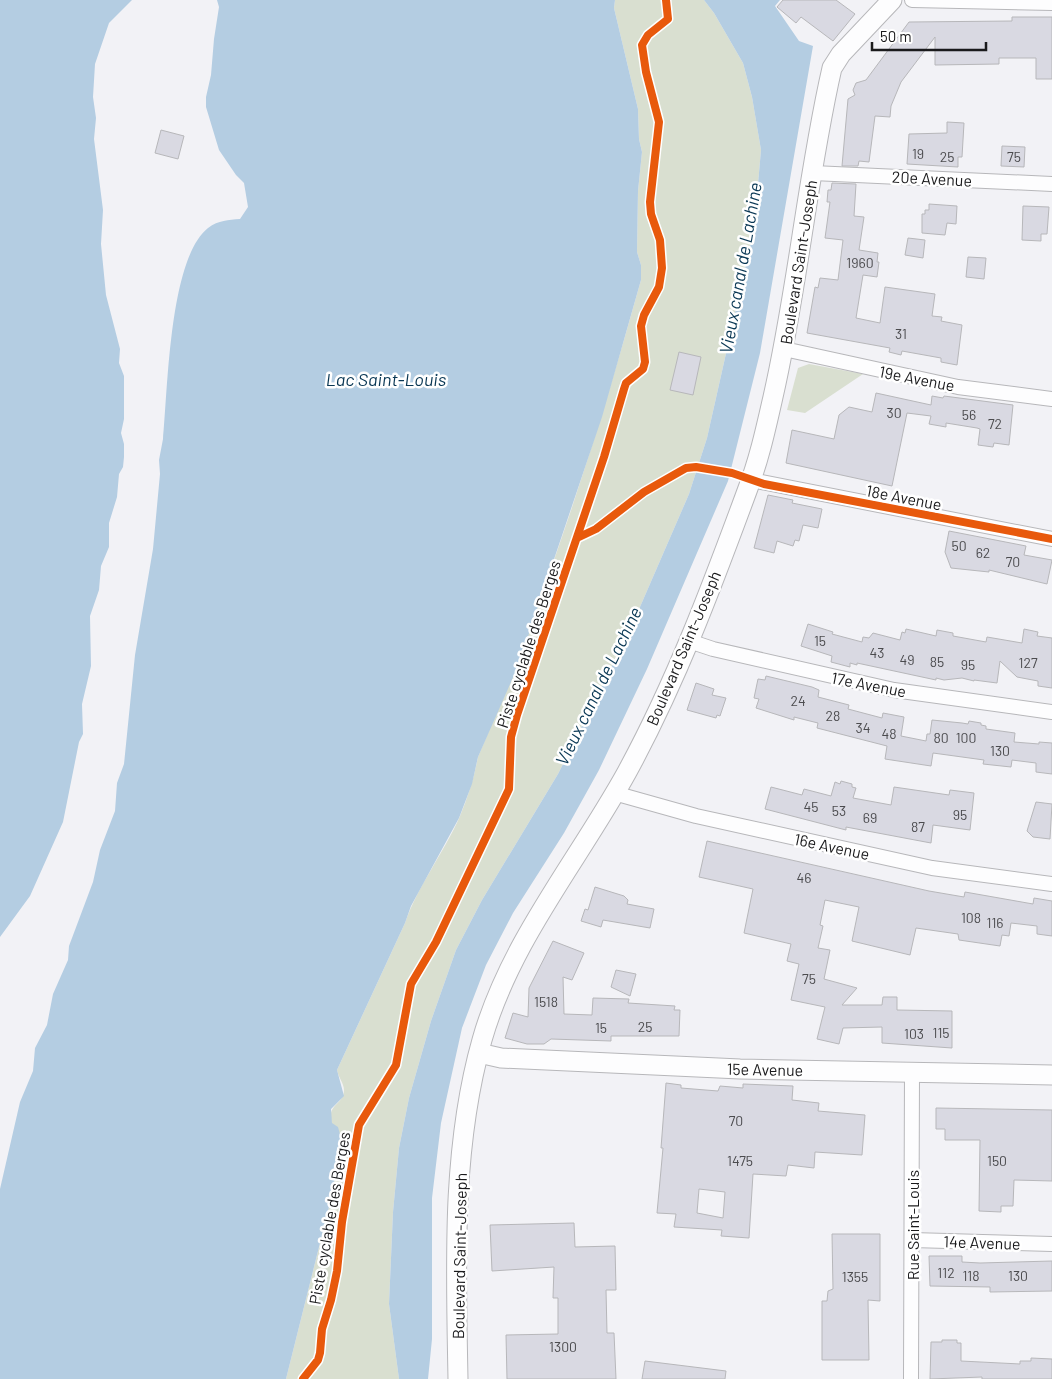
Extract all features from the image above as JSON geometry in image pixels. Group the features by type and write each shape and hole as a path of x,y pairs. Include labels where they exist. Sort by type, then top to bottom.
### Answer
{"street":[{"name":"Boulevard Saint-Joseph","path":"458,1379 458,1204 469,1104 479,1053 493,1005 517,953 614,793 661,708 689,641 751,480 784,349 828,85 835,61 892,0"},
{"path":"912,0 1052,2"},
{"name":"20e Avenue","path":"813,173 1052,184"},
{"name":"19e Avenue","path":"784,349 958,386 1052,398"},
{"name":"18e Avenue","path":"751,480 1052,539"},
{"name":"17e Avenue","path":"689,641 713,649 884,688 1052,712"},
{"name":"16e Avenue","path":"614,793 696,816 932,868 1052,884"},
{"name":"15e Avenue","path":"479,1053 501,1058 740,1069 1052,1075"},
{"name":"Rue Saint-Louis","path":"911,1379 912,1071"},
{"name":"14e Avenue","path":"912,1240 1052,1244"}],"green space":[{"path":"615,0 704,0 714,13 743,63 752,97 761,150 754,229 707,438 689,494 630,630 558,774 482,900 456,950 431,1021 409,1098 399,1148 393,1212 389,1304 399,1379 286,1379 330,1203 331,1112 341,1099 344,1090 337,1070 410,909 454,830 463,809 473,780 478,757 547,581 606,401 641,280 641,265 637,252 638,191 642,152 639,139 638,109 614,8"},
{"path":"809,364 863,374 805,413 787,410 798,368"}],"water":[{"path":"0,0 132,0 109,23 95,64 93,97 96,118 94,139 103,210 101,244 106,295 120,349 119,363 124,376 124,419 121,433 124,444 123,467 119,474 117,497 109,523 109,547 101,566 99,590 90,616 91,666 82,704 83,734 79,742 63,822 30,896 0,937"},
{"name":"Lac Saint-Louis","path":"217,0 615,0 614,8 638,109 639,139 642,152 638,191 637,252 641,265 641,280 602,417 518,666 478,757 472,784 459,818 411,906 405,923 337,1070 344,1096 331,1109 332,1123 338,1127 341,1138 340,1151 330,1203 286,1379 0,1379 0,1189 20,1102 33,1071 35,1048 47,1025 53,994 68,960 69,946 93,882 100,850 115,811 117,783 124,764 135,655 153,549 160,474 159,460 163,439 169,359 178,295 185,267 195,244 212,225 228,220 240,219 248,207 244,183 236,175 219,150 206,107 219,7"},
{"path":"704,0 780,0 775,6 799,41 813,46 760,353 728,481 647,669 599,770 564,833 513,913 486,965 462,1028 441,1123 432,1198 432,1339 428,1379 399,1379 389,1304 393,1212 399,1148 409,1098 431,1021 456,950 482,900 558,774 630,630 689,494 707,438 754,229 761,150 752,97 743,63 714,13"}],"building":[{"path":"783,0 836,0 855,14 833,41 801,17 796,23 777,7"},
{"path":"1012,17 1052,17 1052,79 1036,79 1036,58 999,58 999,64 935,65 935,37 901,82 891,106 890,117 875,116 869,162 859,161 858,166 842,166 848,99 855,95 853,90 856,83 866,80 909,22 1012,21"},
{"path":"947,122 964,123 962,157 958,157 958,167 907,164 909,134 947,133"},
{"path":"161,130 184,136 178,159 155,153"},
{"path":"1002,146 1025,147 1024,167 1001,166"},
{"path":"832,183 856,184 854,216 864,217 859,250 878,253 877,277 863,275 856,318 880,323 885,287 935,294 932,316 942,317 941,321 962,325 957,365 941,362 941,358 902,351 901,355 889,352 890,348 807,333 815,287 818,288 820,278 838,280 843,240 825,238 830,202 827,202 828,190 831,190"},
{"path":"929,204 957,206 956,224 947,223 945,235 922,233 922,214 925,214 925,210 929,210"},
{"path":"1023,206 1049,207 1047,234 1041,234 1041,241 1022,240"},
{"path":"908,238 925,240 923,258 905,255"},
{"path":"968,257 986,258 984,279 966,277"},
{"path":"679,352 701,357 693,395 670,390"},
{"path":"876,393 931,405 932,396 943,398 944,396 1013,405 1009,445 994,443 993,447 978,445 980,429 946,423 946,427 929,424 931,416 907,413 892,486 786,463 792,430 834,439 839,415 849,407 872,412"},
{"path":"768,495 793,500 792,503 822,509 818,528 803,525 799,541 795,540 793,546 777,541 774,553 754,548"},
{"path":"949,531 1026,546 1024,555 1052,560 1047,584 989,570 989,572 951,568 945,552"},
{"path":"808,624 833,632 832,634 862,642 863,637 869,638 873,633 900,640 902,632 905,633 906,629 936,636 937,630 953,633 953,636 986,642 987,637 1022,643 1024,629 1038,632 1037,636 1052,638 1052,688 1038,686 1038,681 1017,677 1000,661 997,683 962,678 944,680 936,678 936,680 857,663 857,665 850,663 850,667 831,662 832,656 801,646"},
{"path":"766,676 812,687 819,690 818,697 849,705 848,709 882,718 883,713 904,717 901,736 926,741 927,734 930,734 932,720 968,724 969,721 981,723 981,725 986,726 986,729 1015,733 1014,742 1052,743 1052,774 1036,772 1036,763 1012,760 1011,767 983,764 984,760 933,753 931,766 885,759 887,746 817,728 818,723 794,717 794,720 756,708 759,699 754,698 758,679 765,680"},
{"path":"696,683 714,689 712,695 726,698 720,716 717,715 716,718 687,710"},
{"path":"841,781 852,784 852,787 856,788 853,798 891,805 894,787 949,795 950,790 974,793 970,830 933,825 931,843 846,827 846,830 765,809 771,787 802,795 804,789 831,796 835,782 840,784"},
{"path":"1036,802 1052,804 1050,839 1033,837 1027,831"},
{"path":"707,841 929,891 964,897 965,892 1033,904 1034,898 1052,901 1052,936 1037,934 1037,926 1011,923 1009,936 1002,935 1000,946 959,940 958,934 916,928 910,955 852,941 859,907 825,900 820,925 823,926 818,948 830,950 824,979 857,988 842,1005 882,1005 883,997 897,997 897,1010 952,1011 952,1048 882,1043 882,1027 843,1028 839,1044 817,1039 825,1007 791,1000 799,964 787,961 791,944 744,933 753,889 699,877"},
{"path":"595,887 624,896 628,900 627,904 654,909 650,928 603,920 601,927 581,921 585,909 588,910"},
{"path":"553,941 584,953 572,980 563,977 564,1014 592,1015 593,998 629,999 628,1003 675,1006 674,1010 680,1010 679,1036 611,1036 611,1041 551,1039 544,1044 527,1044 505,1038 513,1013 528,1017 529,988"},
{"path":"616,970 636,974 630,996 611,987"},
{"path":"666,1083 681,1085 681,1088 718,1091 720,1086 743,1088 743,1084 793,1086 792,1100 819,1103 818,1111 865,1115 862,1155 815,1152 814,1168 788,1165 786,1176 753,1174 749,1238 721,1236 722,1230 674,1227 676,1214 657,1213 663,1148 661,1148","holes":["699,1189 725,1192 723,1218 697,1213"]},
{"path":"936,1108 1052,1110 1052,1181 1014,1180 1013,1206 1001,1206 1001,1212 979,1211 980,1140 945,1140 945,1129 936,1129"},
{"path":"574,1223 575,1247 615,1246 616,1290 606,1290 607,1333 614,1333 616,1379 507,1379 506,1335 558,1334 558,1298 553,1298 554,1267 492,1271 490,1225"},
{"path":"832,1234 880,1234 880,1301 868,1300 869,1360 822,1360 822,1301 827,1301 828,1291 833,1289"},
{"path":"929,1256 962,1256 962,1262 980,1263 1052,1261 1052,1291 990,1292 990,1287 930,1286"},
{"path":"942,1340 957,1340 957,1343 961,1343 961,1361 1020,1364 1020,1361 1031,1361 1031,1358 1052,1359 1052,1379 982,1379 982,1377 930,1379 931,1342 942,1342"},
{"path":"645,1361 726,1371 725,1379 642,1379"}],"cycle path":[{"name":"Piste cyclable des Berges","path":"303,1379 318,1360 320,1353 322,1329 337,1271 342,1222 359,1125 396,1065 411,984 436,942 509,789 511,737 517,715 604,457 626,383 643,369 645,362 641,326 644,315 659,287 662,268 660,240 651,214 650,202 659,122 646,72 642,45 648,35 668,19 666,0"},
{"path":"577,538 596,529 644,492 686,468 696,467 732,473 764,484 1052,539"}],"water label":[{"name":"Vieux canal de Lachine","path":"740,268"},
{"name":"Vieux canal de Lachine","path":"598,686"}]}
